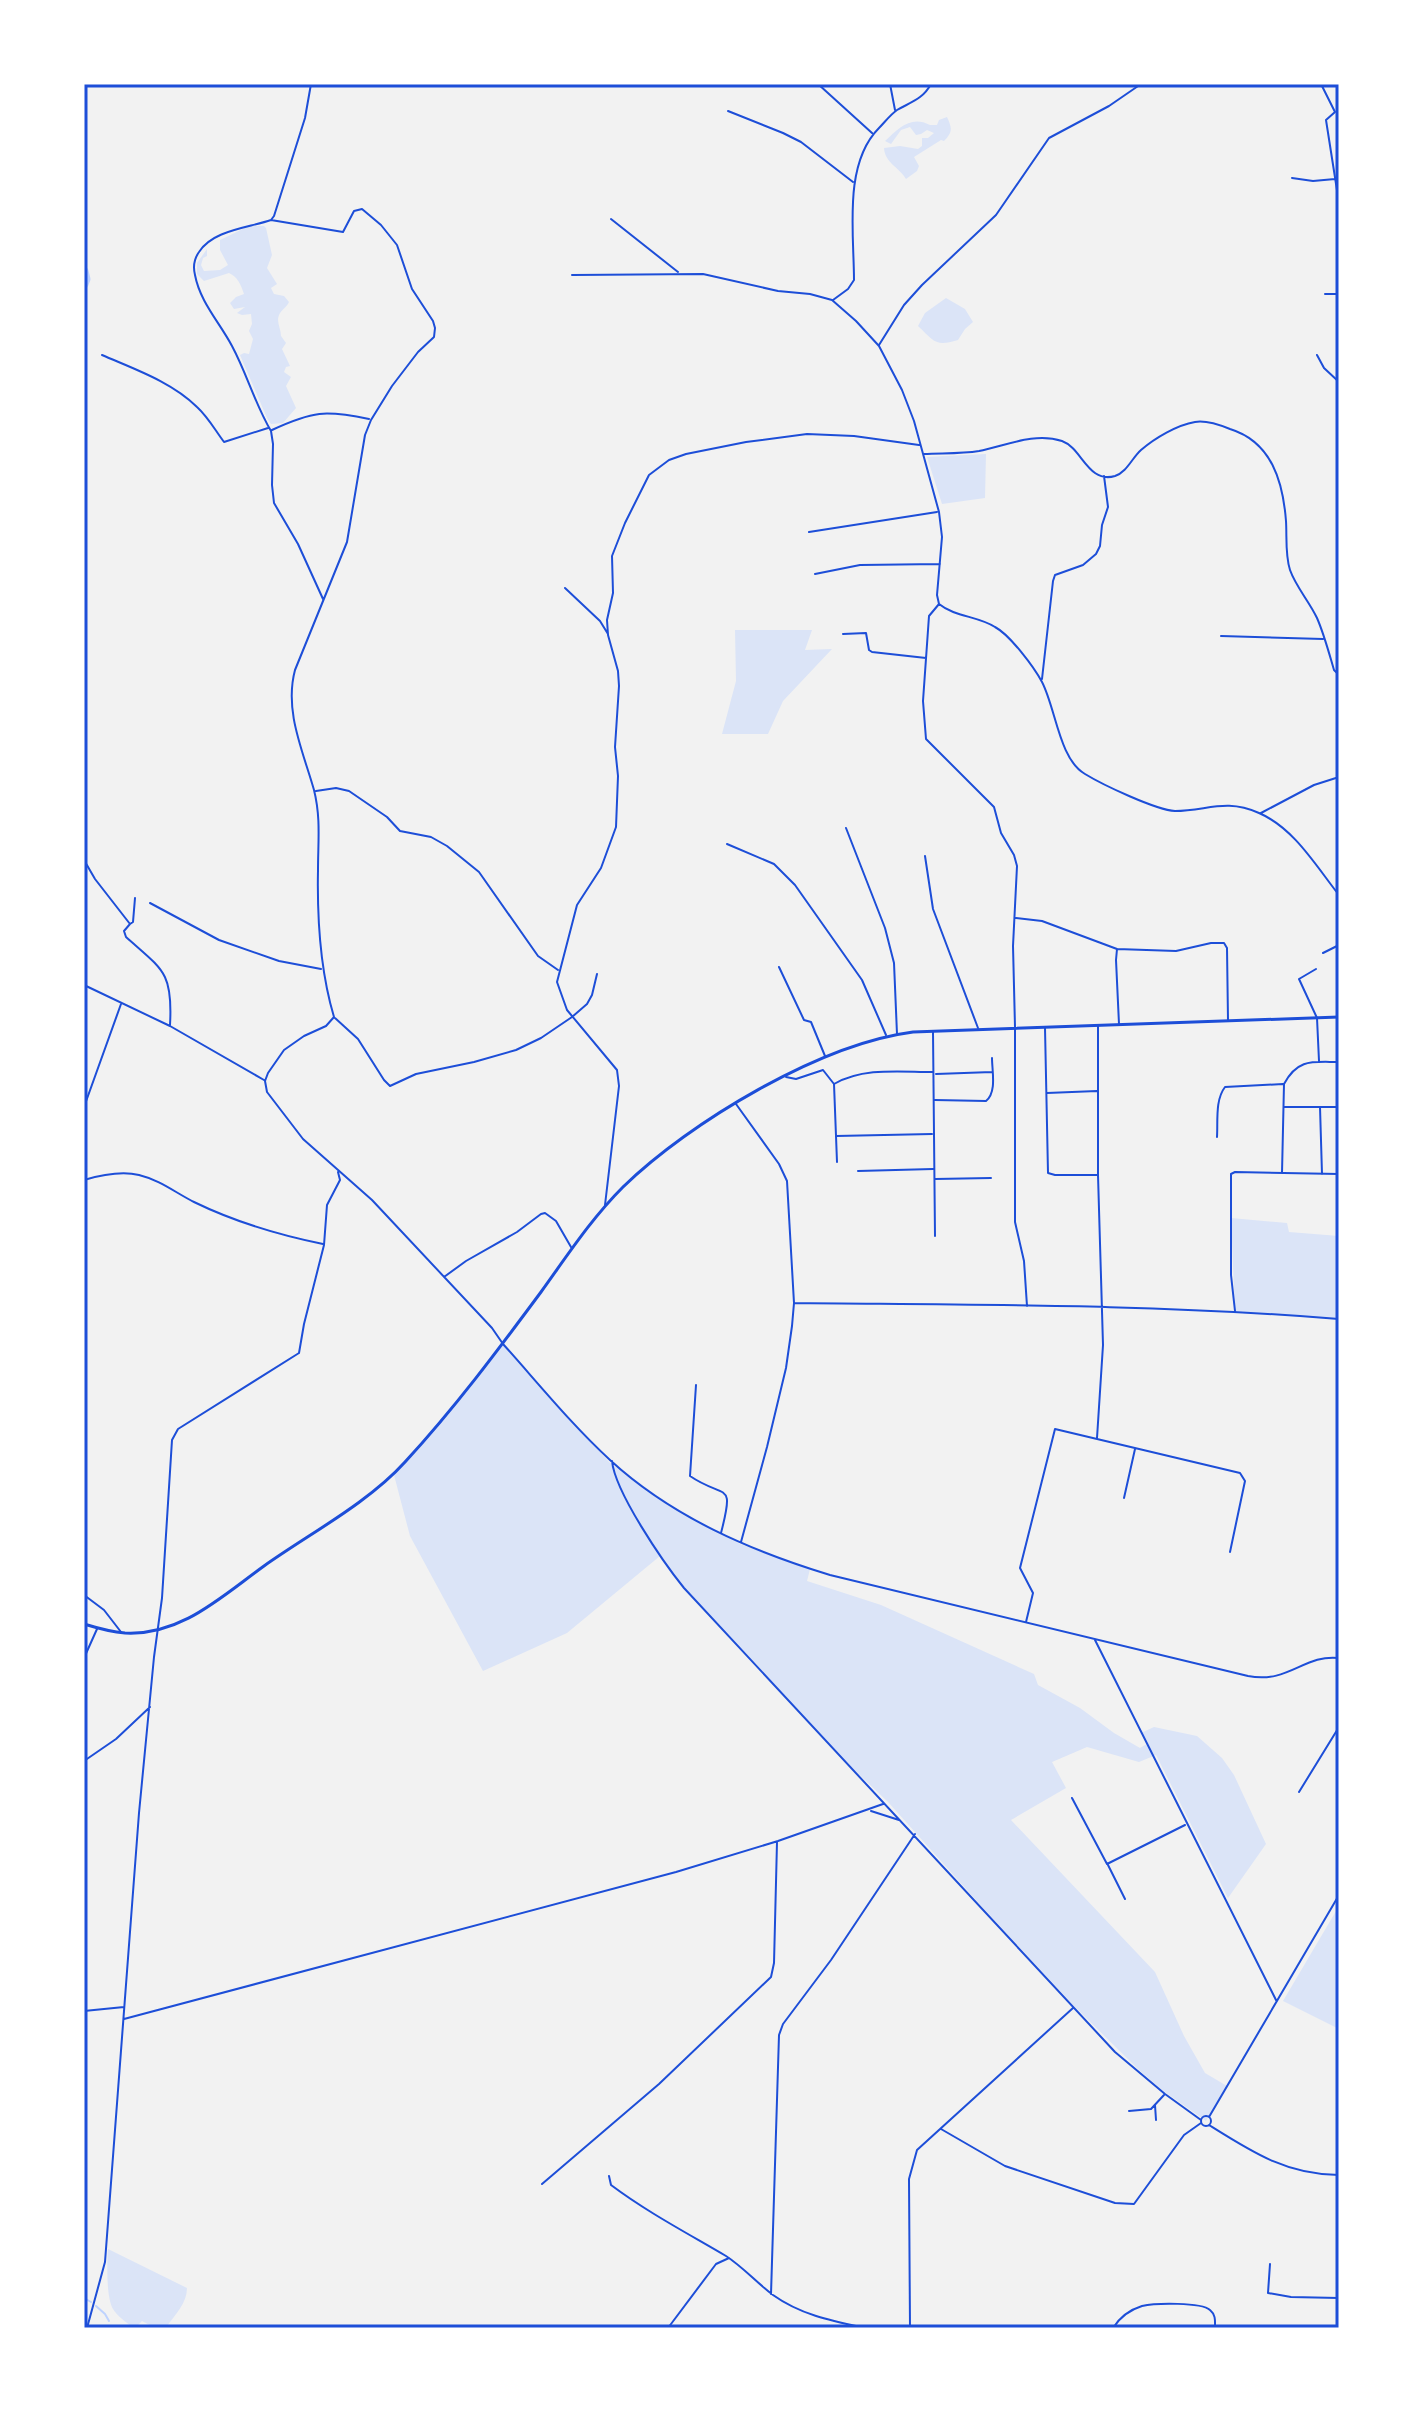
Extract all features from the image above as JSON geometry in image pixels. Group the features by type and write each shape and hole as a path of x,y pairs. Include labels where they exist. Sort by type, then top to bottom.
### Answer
{"main road":[{"path":"84,1624 122,1633 159,1630 179,1624 369,1494 394,1474 503,1344 605,1207 642,1170 677,1142 784,1076 886,1035 1015,1027 1339,1017"}],"street":[{"path":"271,220 305,118 311,84"},
{"path":"818,84 873,133"},
{"path":"890,84 895,111"},
{"path":"832,300 848,289 854,280 854,183 860,157 873,133 895,111 915,102 931,84"},
{"path":"879,346 913,295 996,215 1049,138 1109,106 1141,84"},
{"path":"1321,84 1335,112 1326,120 1339,203"},
{"path":"728,111 801,142 854,183"},
{"path":"1292,178 1313,181 1336,179"},
{"path":"324,600 298,544 274,503 270,430 232,345 200,292 194,265 205,243 222,235 271,220 343,232 354,211 362,209 381,225 397,245 412,289 435,328 434,337 418,352 371,420 365,435 347,542 291,686 295,725 320,824 318,871 323,969 334,1017 358,1039 390,1086 416,1074 516,1050 541,1038 587,1004 597,974"},
{"path":"611,219 679,272"},
{"path":"572,275 703,274 832,300 879,346 902,390 939,512 942,537 937,595 939,604 995,626 1005,634 1042,680 1070,760 1082,773 1156,807 1171,811 1225,804 1260,813 1295,839 1339,895"},
{"path":"1325,294 1339,294"},
{"path":"102,355 155,379 195,404 224,442 270,430 315,413 329,412 371,420"},
{"path":"1317,355 1324,368 1339,382"},
{"path":"922,454 979,451 1028,439 1056,440 1066,442 1082,462 1104,476 1117,475 1156,439 1195,422 1228,428 1257,443 1269,456 1280,484 1289,566 1318,620 1334,670 1339,675"},
{"path":"605,1207 619,1086 617,1070 572,1017 558,991 557,982 577,905 601,868 616,827 618,776 615,747 619,686 607,620 614,580 613,549 649,475 669,460 686,454 807,434 920,445"},
{"path":"1042,680 1053,581 1055,575 1083,565 1100,546 1108,507 1104,476"},
{"path":"809,532 939,512"},
{"path":"815,574 860,565 941,564"},
{"path":"565,588 600,621 608,635"},
{"path":"939,604 929,616 923,701 926,739 994,807 1001,833 1017,866 1014,918 1015,1222 1024,1261 1027,1306"},
{"path":"843,634 866,633 872,652 927,659"},
{"path":"1221,636 1324,639"},
{"path":"1260,813 1314,785 1339,777"},
{"path":"314,792 336,788 349,791 387,817 400,831 431,837 447,846 479,872 538,956 559,971"},
{"path":"846,828 885,928 894,963 897,1034"},
{"path":"727,844 774,864 795,885 862,980 886,1035"},
{"path":"925,856 933,909 978,1029"},
{"path":"84,860 104,892 130,924"},
{"path":"135,898 133,922 124,931 126,937 167,977 170,1026"},
{"path":"150,903 219,940 279,961 323,969"},
{"path":"1014,918 1042,921 1117,949 1176,951 1224,943 1227,948 1228,1021"},
{"path":"1323,953 1339,945"},
{"path":"1117,949 1119,1025"},
{"path":"779,967 804,1020 811,1022 825,1057"},
{"path":"1316,969 1299,979 1317,1018 1319,1062"},
{"path":"84,985 170,1026 265,1081"},
{"path":"84,1107 121,1003"},
{"path":"334,1017 326,1026 284,1050 265,1081 267,1092 284,1117 303,1139 372,1200 492,1328 584,1434 612,1461 666,1501 740,1544 830,1575 1266,1679 1325,1658 1339,1658"},
{"path":"1045,1026 1048,1173 1098,1175"},
{"path":"1097,1439 1103,1345 1098,1026"},
{"path":"933,1031 935,1236"},
{"path":"933,1100 986,1101 992,1095 992,1058"},
{"path":"1282,1173 1284,1084 1297,1067 1339,1062"},
{"path":"784,1076 796,1079 823,1070 834,1084 837,1162"},
{"path":"834,1084 848,1076 864,1073 992,1072"},
{"path":"1217,1137 1219,1100 1225,1087 1284,1084"},
{"path":"1046,1093 1097,1091"},
{"path":"736,1104 779,1164 787,1181 794,1303 786,1368 755,1499 740,1544"},
{"path":"1284,1107 1339,1107"},
{"path":"1320,1107 1322,1174"},
{"path":"836,1136 933,1134"},
{"path":"858,1171 934,1169"},
{"path":"87,2328 105,2262 139,1813 159,1630 173,1435 299,1353 324,1245 327,1205 340,1180 338,1171"},
{"path":"1235,1311 1231,1275 1231,1175 1235,1172 1339,1174"},
{"path":"84,1180 110,1174 138,1175 156,1181 194,1202 282,1236 324,1245"},
{"path":"934,1179 991,1178"},
{"path":"444,1277 545,1213 556,1221 572,1248"},
{"path":"794,1303 1101,1307 1235,1311 1339,1319"},
{"path":"696,1385 690,1476 715,1487 726,1496 728,1502 721,1534"},
{"path":"1026,1623 1033,1593 1020,1568 1055,1429 1240,1473 1245,1481 1230,1552"},
{"path":"1124,1498 1135,1448"},
{"path":"612,1461 613,1473 621,1491 660,1556 684,1588 1130,2066 1203,2126 1209,2125 1280,2165 1307,2173 1339,2175"},
{"path":"84,1595 104,1610 122,1633"},
{"path":"84,1658 97,1628"},
{"path":"1095,1639 1276,2000"},
{"path":"84,1761 116,1739 150,1706"},
{"path":"1299,1792 1339,1727"},
{"path":"1072,1798 1125,1899"},
{"path":"124,2019 676,1872 884,1804"},
{"path":"870,1810 901,1821"},
{"path":"1107,1864 1186,1824"},
{"path":"771,2294 779,2035 783,2024 831,1960 915,1834"},
{"path":"542,2184 659,2084 771,1977 778,1841"},
{"path":"1209,2125 1209,2117 1339,1895"},
{"path":"84,2011 125,2007"},
{"path":"910,2328 909,2179 917,2150 1074,2007"},
{"path":"1129,2111 1151,2109 1165,2094"},
{"path":"1155,2105 1156,2120"},
{"path":"940,2128 1005,2166 1094,2197 1134,2204 1184,2135 1205,2116 1209,2117"},
{"path":"609,2176 611,2185 638,2205 729,2258 791,2307 813,2316 865,2328"},
{"path":"668,2328 716,2264 729,2258"},
{"path":"1270,2264 1268,2293 1339,2298"},
{"path":"1113,2328 1128,2312 1144,2306 1198,2305 1212,2312 1215,2328"}],"shaded area":[{"path":"947,117 951,127 949,135 944,141 914,157 919,166 906,179 887,157 884,148 900,146 918,149 922,146 922,138 934,133 927,130 916,135 910,127 901,130 891,144 885,141 911,122 937,125 939,120"},
{"path":"249,226 266,228 272,255 267,268 277,284 271,288 274,294 284,296 289,302 278,320 281,336 286,343 282,349 290,366 284,372 291,377 286,386 296,408 283,423 271,424 267,418 240,355 249,354 253,339 249,331 251,314 237,313 245,307 234,309 230,303 244,294 239,282 229,273 204,281 197,274 197,263 207,249 207,256 201,265 204,271 220,270 228,265 220,250 220,240"},
{"path":"946,298 965,309 973,322 958,340 939,343 918,326 925,313"},
{"path":"986,454 985,498 942,504 927,457"},
{"path":"735,630 812,630 805,650 832,649 783,701 768,734 722,734 736,681"},
{"path":"1231,1218 1287,1223 1289,1232 1339,1236 1339,1320 1235,1311"},
{"path":"503,1344 609,1462 665,1503 740,1544 810,1569 807,1581 881,1605 1034,1674 1038,1685 1080,1708 1140,1748 1147,1744 1141,1733 1154,1727 1197,1736 1222,1758 1234,1775 1266,1844 1228,1898 1156,1755 1139,1762 1087,1747 1052,1762 1066,1788 1011,1820 1155,1972 1184,2036 1205,2073 1227,2086 1206,2121 1139,2070 1074,2006 888,1802 716,1624 660,1556 567,1633 483,1671 410,1536 394,1475"},
{"path":"1339,1906 1339,2029 1283,2001"},
{"path":"108,2249 187,2288 183,2304 167,2326 155,2328 142,2321 132,2327 115,2312 108,2288"}],"waterway":[{"path":"84,271 84,284"},
{"path":"84,2298 91,2302"},
{"path":"96,2306 109,2321"}]}
